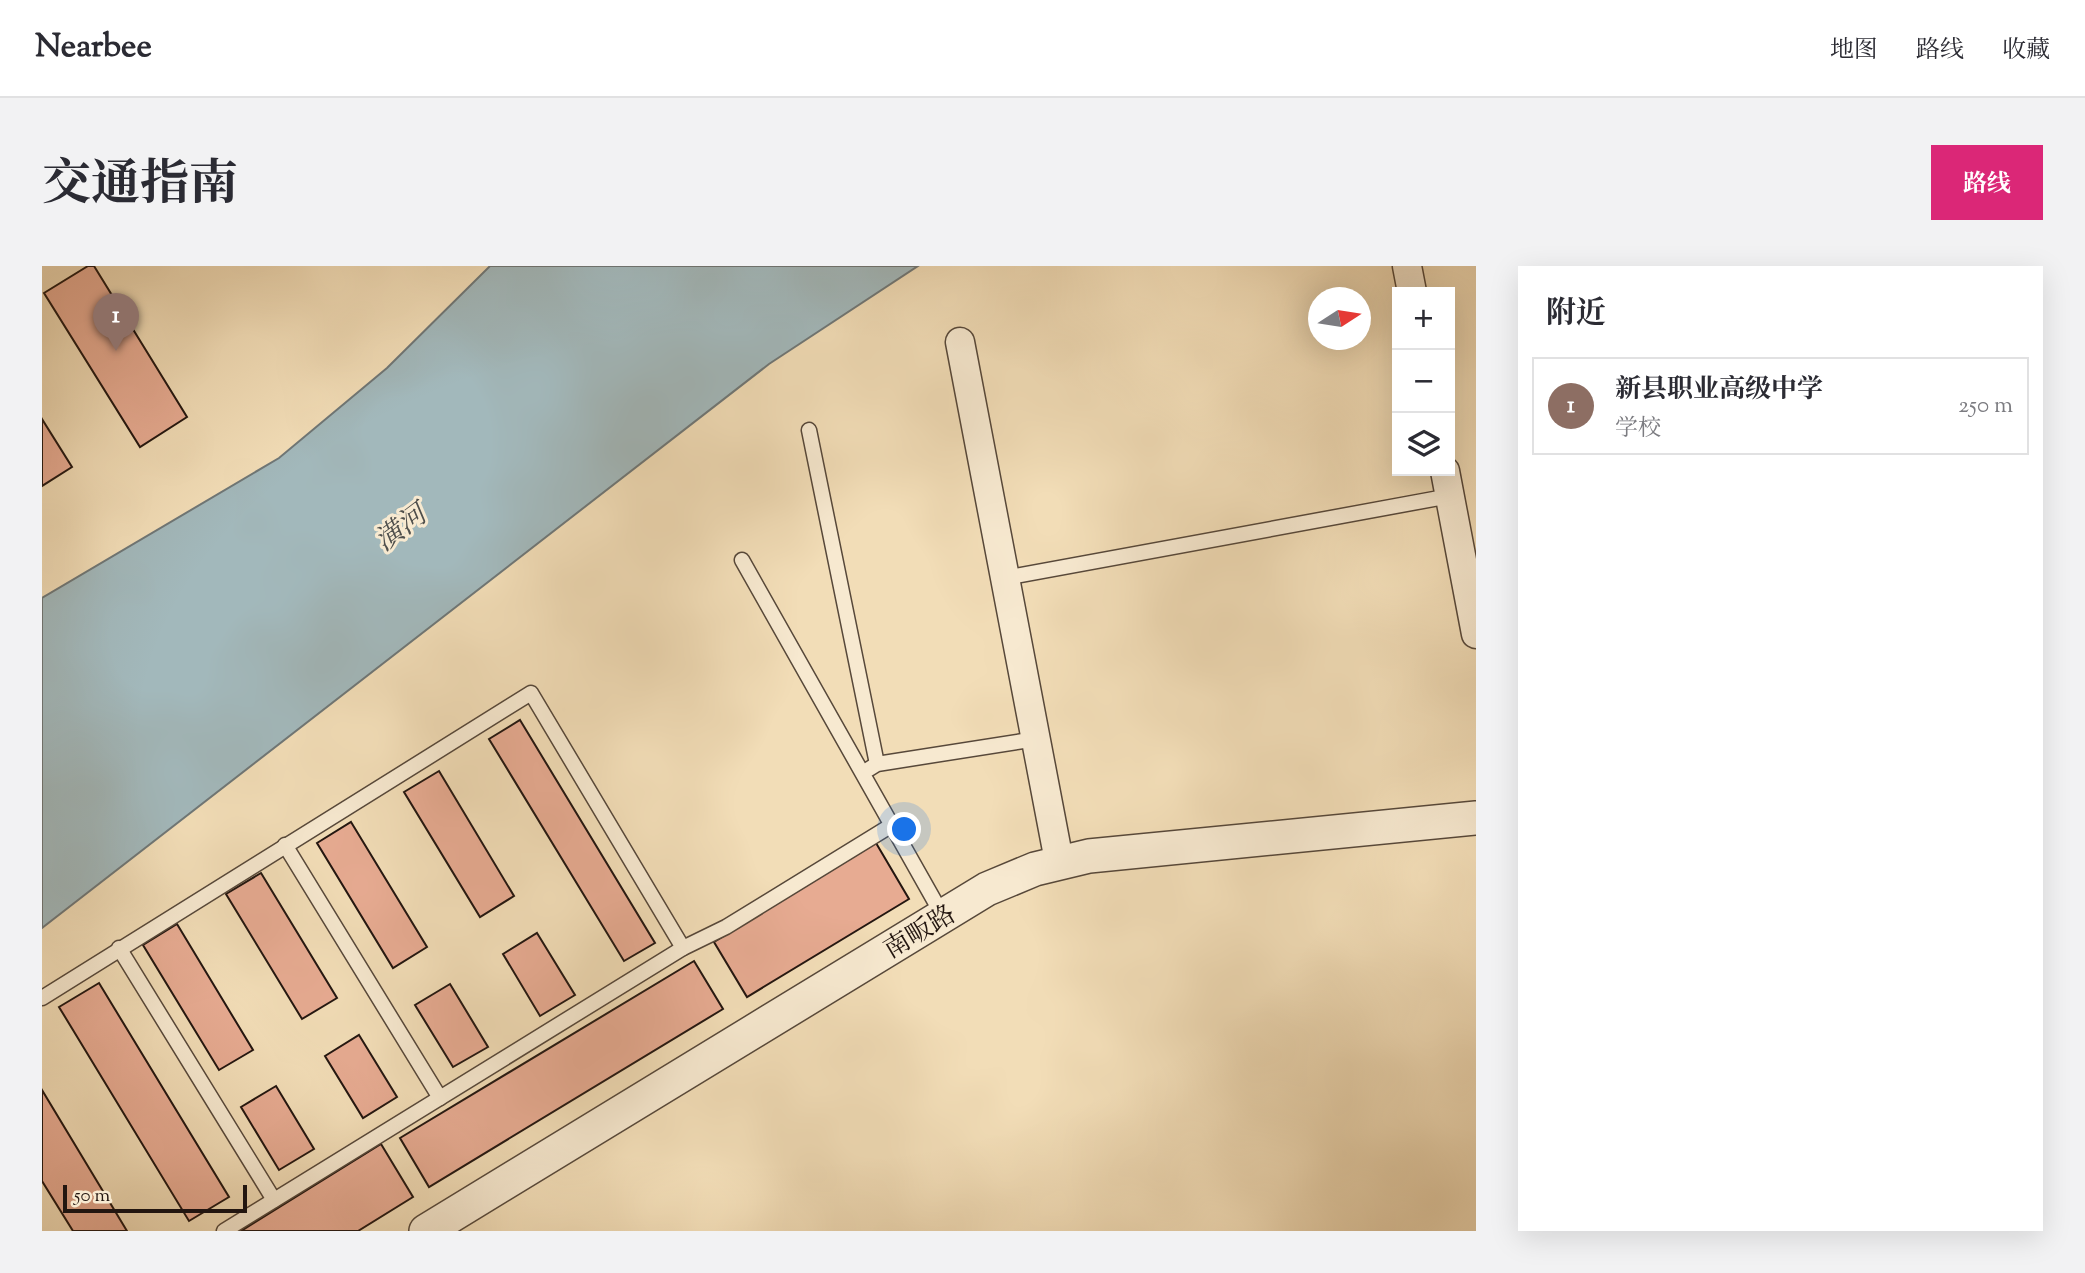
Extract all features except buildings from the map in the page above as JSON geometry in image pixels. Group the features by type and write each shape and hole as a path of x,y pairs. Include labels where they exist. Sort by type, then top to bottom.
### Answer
{"street":[{"path":"1407,266 1411,287"},
{"path":"960,342 1059,862"},
{"path":"1448,483 1476,634"},
{"name":"南畈路","path":"426,1231 987,889 1059,862 1088,856 1476,818"}],"lane":[{"path":"809,430 877,764"},
{"path":"1005,578 1448,483"},
{"path":"742,560 943,916"},
{"path":"42,998 531,693 683,948"},
{"path":"862,773 877,764 1036,738"},
{"path":"224,1231 683,948 726,927 892,825"},
{"path":"285,845 440,1098"},
{"path":"119,948 274,1200"}],"water":[{"name":"潢河","path":"490,266 918,266 769,364 42,928 42,598 279,458 387,368"}],"place":[{"name":"新县职业高级中学","path":"116,351"}]}
